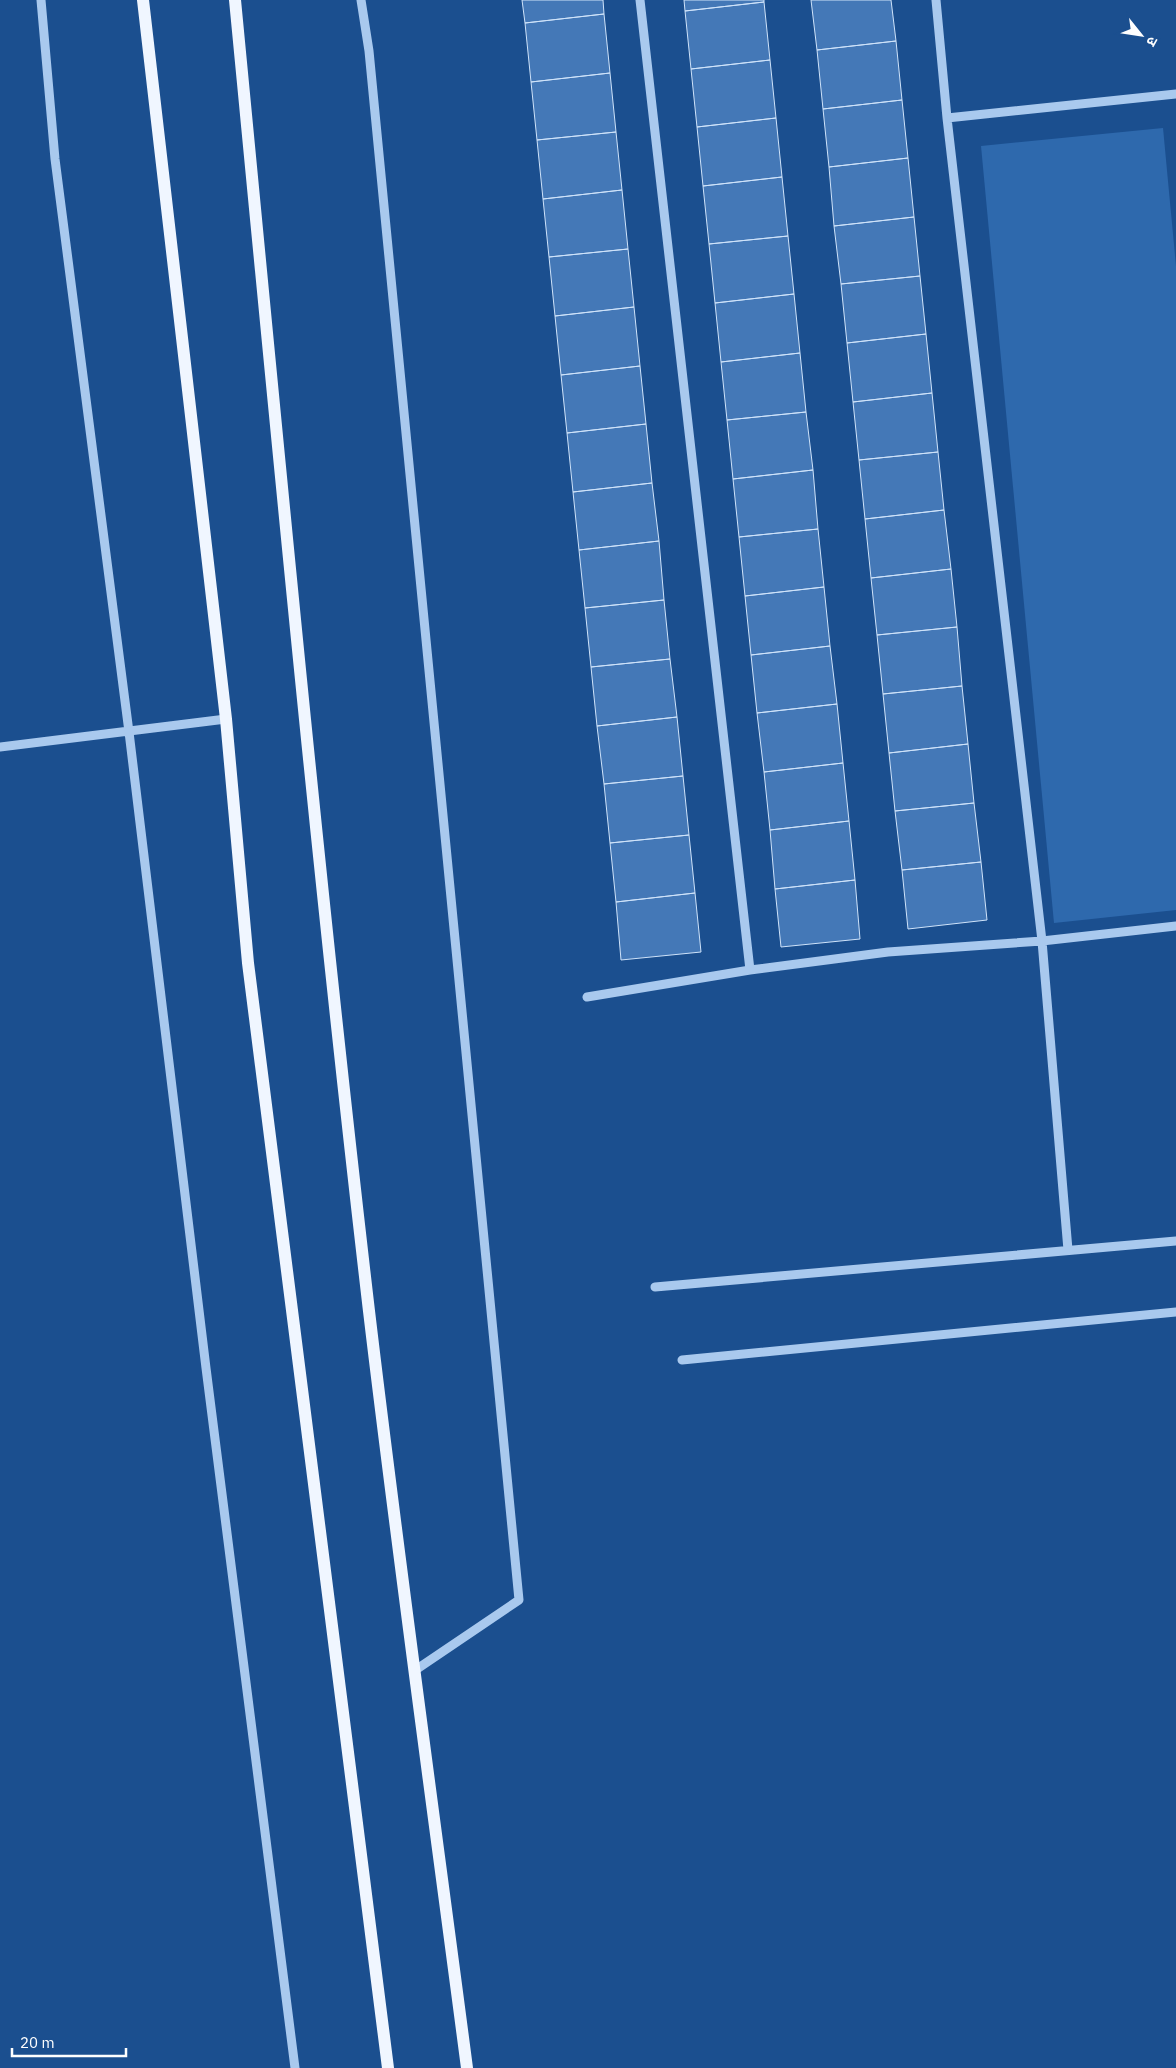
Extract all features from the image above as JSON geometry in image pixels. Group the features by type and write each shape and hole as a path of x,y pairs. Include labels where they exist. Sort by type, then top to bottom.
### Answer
{"main road":[{"path":"143,0 226,720 248,963 388,2068"},
{"path":"235,0 303,706 369,1308 414,1671 467,2068"}],"street":[{"path":"41,0 55,159 129,732 205,1358 295,2068"},
{"path":"362,0 519,1600 414,1671"},
{"path":"640,0 750,970"},
{"path":"936,0 1042,941 1068,1250"},
{"path":"948,118 1176,94"},
{"path":"0,747 120,731 129,732 226,720"},
{"path":"587,997 750,970 888,952 1042,941 1176,926"},
{"path":"655,1287 1176,1241"},
{"path":"682,1360 1176,1312"}],"shaded area":[{"path":"1163,128 1176,266 1176,910 1054,923 981,146"}],"building":[{"path":"522,0 603,0 604,14 525,23"},
{"path":"684,0 764,0 764,2 685,11"},
{"path":"811,0 891,0 896,41 817,50"},
{"path":"764,2 770,60 691,69 685,11"},
{"path":"604,14 610,73 531,82 525,23"},
{"path":"896,41 902,100 823,109 817,50"},
{"path":"770,60 776,118 697,127 691,69"},
{"path":"610,73 616,132 537,140 531,82"},
{"path":"902,100 908,158 829,167 823,109"},
{"path":"776,118 782,177 703,186 697,127"},
{"path":"616,132 622,190 543,199 537,140"},
{"path":"908,158 914,217 834,226 829,167"},
{"path":"782,177 788,236 709,244 703,186"},
{"path":"622,190 628,249 549,257 543,199"},
{"path":"914,217 920,276 841,284 834,226"},
{"path":"788,236 794,294 715,303 709,244"},
{"path":"628,249 634,307 555,316 549,257"},
{"path":"920,276 926,334 847,343 841,284"},
{"path":"794,294 800,353 721,362 715,303"},
{"path":"634,307 640,366 561,375 555,316"},
{"path":"926,334 932,393 853,402 847,343"},
{"path":"800,353 806,412 727,420 721,362"},
{"path":"640,366 646,424 567,433 561,375"},
{"path":"932,393 938,452 859,460 853,402"},
{"path":"806,412 813,470 733,479 727,420"},
{"path":"646,424 652,483 573,492 567,433"},
{"path":"938,452 944,510 865,519 859,460"},
{"path":"813,470 818,529 739,537 733,479"},
{"path":"652,483 659,541 579,550 573,492"},
{"path":"944,510 951,569 871,578 865,519"},
{"path":"818,529 824,587 745,596 739,537"},
{"path":"659,541 664,600 585,608 579,550"},
{"path":"951,569 957,627 877,635 871,578"},
{"path":"824,587 830,646 751,655 745,596"},
{"path":"664,600 670,659 591,667 585,608"},
{"path":"957,627 962,686 883,694 877,635"},
{"path":"830,646 837,704 757,713 751,655"},
{"path":"670,659 677,717 597,726 591,667"},
{"path":"962,686 968,744 889,753 883,694"},
{"path":"837,704 843,763 764,772 757,713"},
{"path":"677,717 683,776 604,784 597,726"},
{"path":"968,744 974,803 895,811 889,753"},
{"path":"843,763 849,821 770,830 764,772"},
{"path":"683,776 689,835 610,843 604,784"},
{"path":"974,803 981,862 902,870 895,811"},
{"path":"849,821 855,880 775,889 770,830"},
{"path":"689,835 695,893 616,902 610,843"},
{"path":"981,862 987,920 908,929 902,870"},
{"path":"855,880 860,939 781,947 775,889"},
{"path":"695,893 701,952 621,960 616,902"}]}
